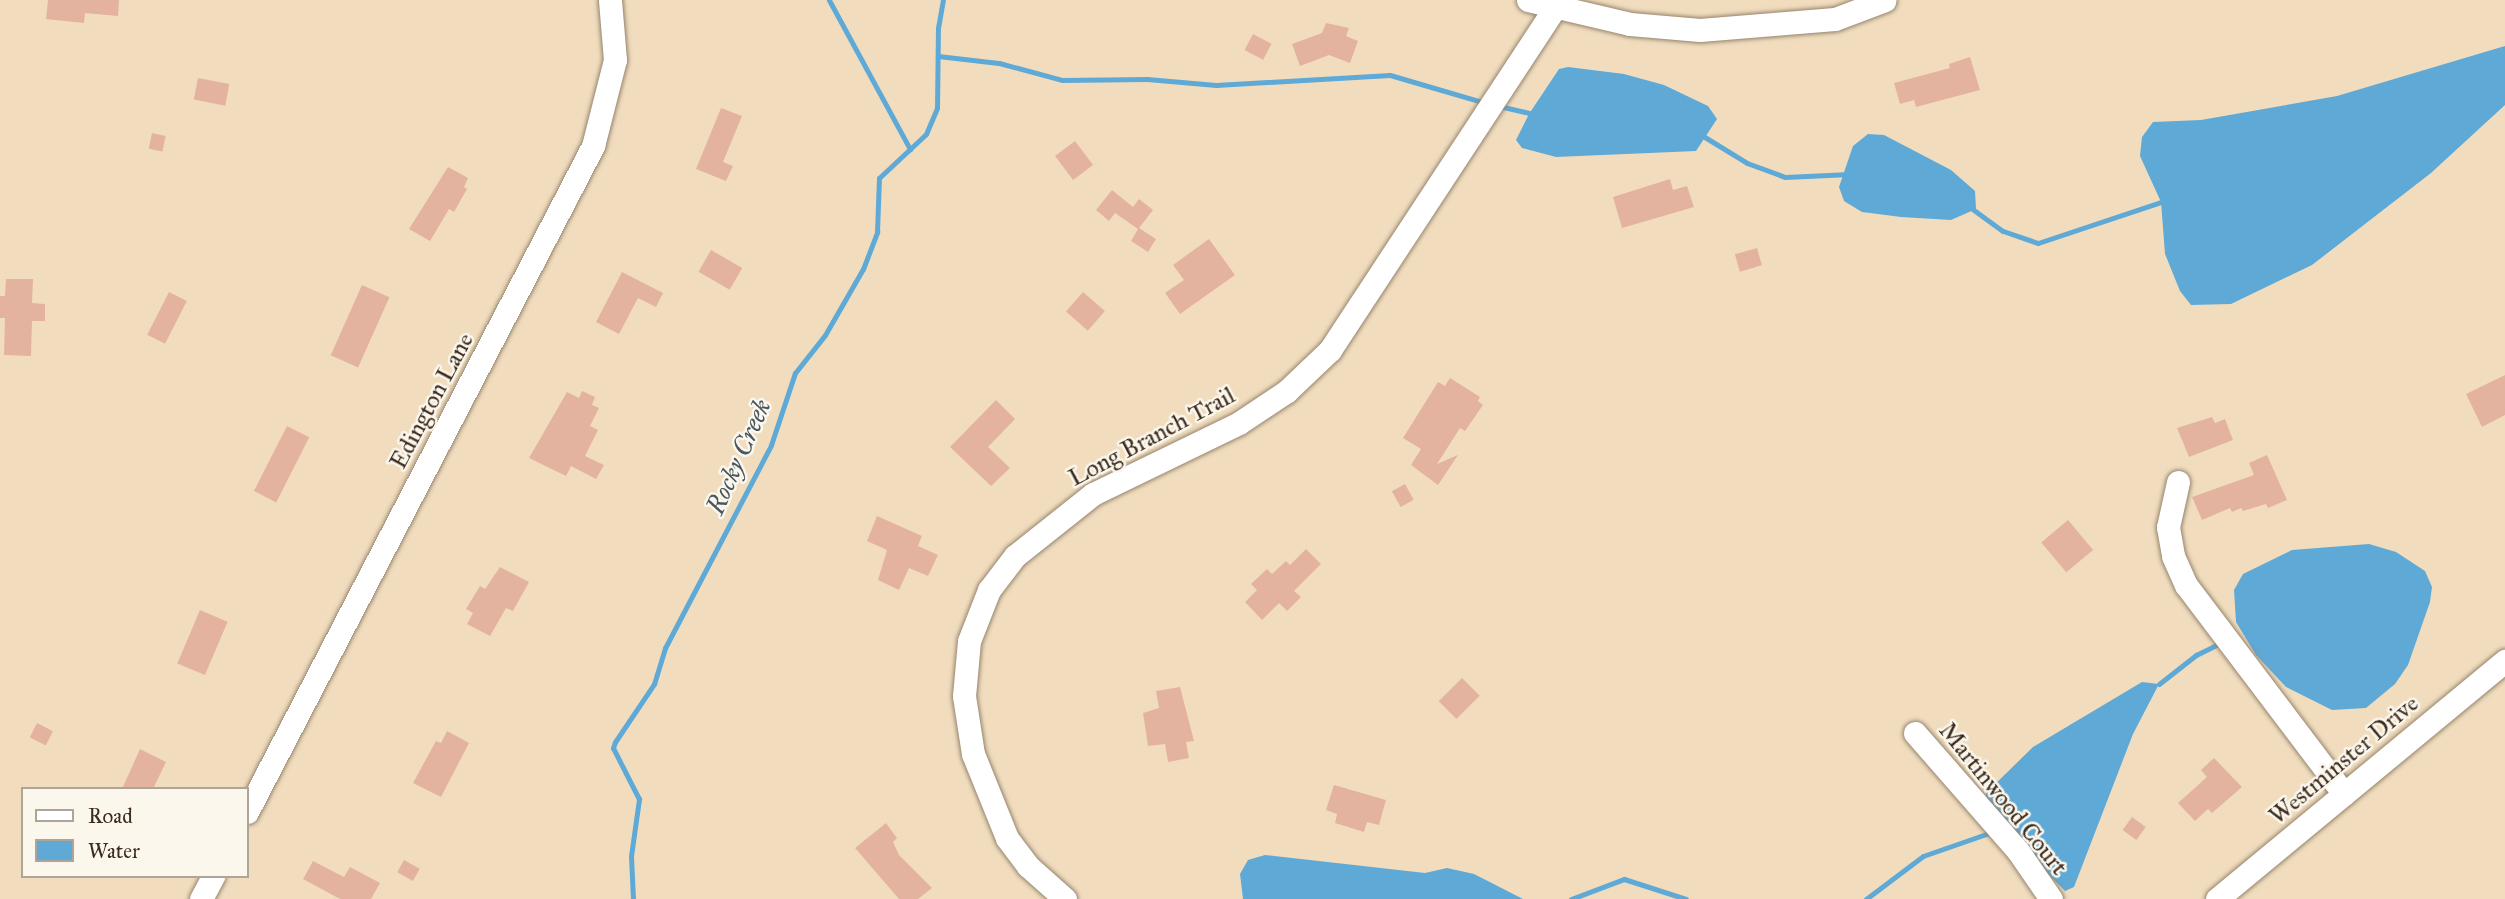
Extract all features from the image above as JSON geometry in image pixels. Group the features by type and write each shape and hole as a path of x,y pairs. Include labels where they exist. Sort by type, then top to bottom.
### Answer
{"street":[{"name":"Edington Lane","path":"248,810 593,146 613,83 617,36 610,0"},
{"path":"1528,0 1554,9 1630,24 1700,30 1835,19 1885,0"},
{"name":"Long Branch Trail","path":"1065,899 1028,866 1007,838 972,754 964,696 970,641 989,590 1015,556 1093,494 1239,423 1287,391 1330,350 1554,9"},
{"path":"2178,482 2168,527 2173,556 2186,585 2344,794"},
{"name":"Westminster Drive","path":"2217,899 2505,662"},
{"name":"Martinwood Court","path":"1915,733 2018,851 2051,899"},
{"path":"201,899 212,878"}],"water":[{"path":"2505,46 2505,105 2431,173 2312,265 2231,304 2191,305 2180,291 2165,254 2161,202 2140,156 2142,137 2153,122 2201,120 2337,96"},
{"path":"1568,67 1624,74 1664,85 1708,106 1717,119 1696,151 1556,157 1522,148 1516,140 1529,114 1559,69"},
{"path":"1868,134 1884,135 1951,170 1975,191 1976,209 1951,220 1901,217 1862,212 1844,201 1839,187 1853,146"},
{"path":"2369,544 2396,552 2425,571 2432,587 2430,602 2408,665 2395,684 2366,708 2332,710 2286,687 2256,655 2236,622 2234,590 2243,574 2292,550"},
{"path":"2142,682 2159,684 2133,734 2074,887 2065,891 2009,835 1986,805 1986,793 2033,747"},
{"path":"1265,855 1425,873 1447,868 1474,874 1523,899 1243,899 1240,874 1248,860"}],"building":[{"path":"48,0 119,0 118,16 85,13 84,23 46,19"},
{"path":"1326,23 1349,28 1346,36 1358,41 1350,63 1329,55 1300,66 1292,44 1322,33"},
{"path":"1253,34 1272,44 1263,60 1245,50"},
{"path":"1970,57 1980,90 1916,107 1914,100 1900,104 1894,83 1950,68 1949,64"},
{"path":"198,78 229,84 225,106 194,100"},
{"path":"721,108 742,116 723,162 733,166 726,181 696,169"},
{"path":"152,133 166,136 162,152 149,149"},
{"path":"1075,141 1093,165 1073,180 1055,156"},
{"path":"448,167 468,178 464,187 467,189 454,212 449,209 430,241 409,229"},
{"path":"1670,179 1673,190 1687,186 1694,207 1622,228 1613,197"},
{"path":"1112,190 1133,207 1139,199 1153,210 1139,228 1156,239 1148,252 1131,241 1138,229 1115,213 1109,221 1096,210"},
{"path":"1209,239 1235,275 1180,314 1165,293 1184,280 1173,265"},
{"path":"1757,248 1762,265 1740,272 1735,254"},
{"path":"711,250 742,268 730,290 698,272"},
{"path":"622,272 663,293 656,307 638,298 619,334 596,322"},
{"path":"6,279 33,279 32,303 45,304 45,321 32,321 31,356 4,355 5,318 0,318 0,296 5,296"},
{"path":"362,285 389,297 358,368 331,355"},
{"path":"169,292 187,301 165,344 147,335"},
{"path":"1083,292 1105,311 1088,331 1066,312"},
{"path":"2505,375 2505,415 2482,427 2466,394"},
{"path":"1450,378 1480,397 1478,401 1483,405 1465,431 1460,428 1437,464 1458,455 1438,485 1411,465 1421,449 1403,438 1438,382 1445,386"},
{"path":"582,391 595,397 592,405 599,408 590,426 598,430 585,456 604,465 596,479 571,466 566,476 529,458 567,392 579,398"},
{"path":"996,400 1015,419 988,447 1010,468 991,486 950,447"},
{"path":"2212,417 2215,423 2225,419 2233,440 2189,457 2177,428"},
{"path":"287,426 309,437 276,502 254,491"},
{"path":"2267,455 2287,500 2268,508 2266,504 2232,512 2230,508 2202,520 2192,497 2254,475 2249,463"},
{"path":"1405,484 1414,500 1401,507 1392,491"},
{"path":"877,516 922,536 918,546 938,555 928,576 909,568 899,590 878,580 887,550 867,541"},
{"path":"2068,520 2093,550 2066,572 2041,542"},
{"path":"1306,549 1321,564 1294,591 1301,597 1287,611 1279,603 1262,620 1245,602 1257,590 1251,584 1267,569 1272,574 1286,561 1290,565"},
{"path":"500,567 529,582 513,611 506,608 490,636 467,624 473,613 466,609 480,586 485,589"},
{"path":"200,610 228,622 205,675 177,663"},
{"path":"1462,678 1480,696 1456,719 1439,701"},
{"path":"1180,687 1194,741 1186,742 1189,758 1168,762 1165,744 1148,746 1143,713 1159,708 1156,691"},
{"path":"37,723 53,731 46,745 30,737"},
{"path":"447,731 469,743 441,797 413,783 436,741 441,743"},
{"path":"140,749 166,762 154,787 123,787"},
{"path":"2214,758 2242,787 2212,813 2208,809 2195,821 2178,803 2207,777 2201,770"},
{"path":"1334,785 1386,800 1379,825 1367,822 1364,832 1335,823 1337,814 1326,810"},
{"path":"2132,817 2146,827 2136,840 2123,830"},
{"path":"886,823 897,838 893,842 899,855 932,888 918,899 899,899 855,848"},
{"path":"404,860 420,869 413,881 397,872"},
{"path":"313,861 344,877 350,867 380,883 371,899 340,899 303,879"}],"waterway":[{"path":"829,0 910,149"},
{"name":"Rocky Creek","path":"633,899 631,856 639,799 613,748 615,742 654,684 665,648 771,445 795,373 825,335 863,269 877,232 879,178 926,134 937,108 938,28 943,0"},
{"path":"938,56 999,63 1062,80 1147,79 1216,85 1390,75 1486,103"},
{"path":"1499,106 1534,114"},
{"path":"1703,136 1747,163 1785,177 1850,174"},
{"path":"1971,208 2003,231 2038,243 2161,202"},
{"path":"2159,684 2196,655 2223,642"},
{"path":"1866,899 1923,856 1992,832"},
{"path":"1571,899 1624,879 1686,899"}]}
